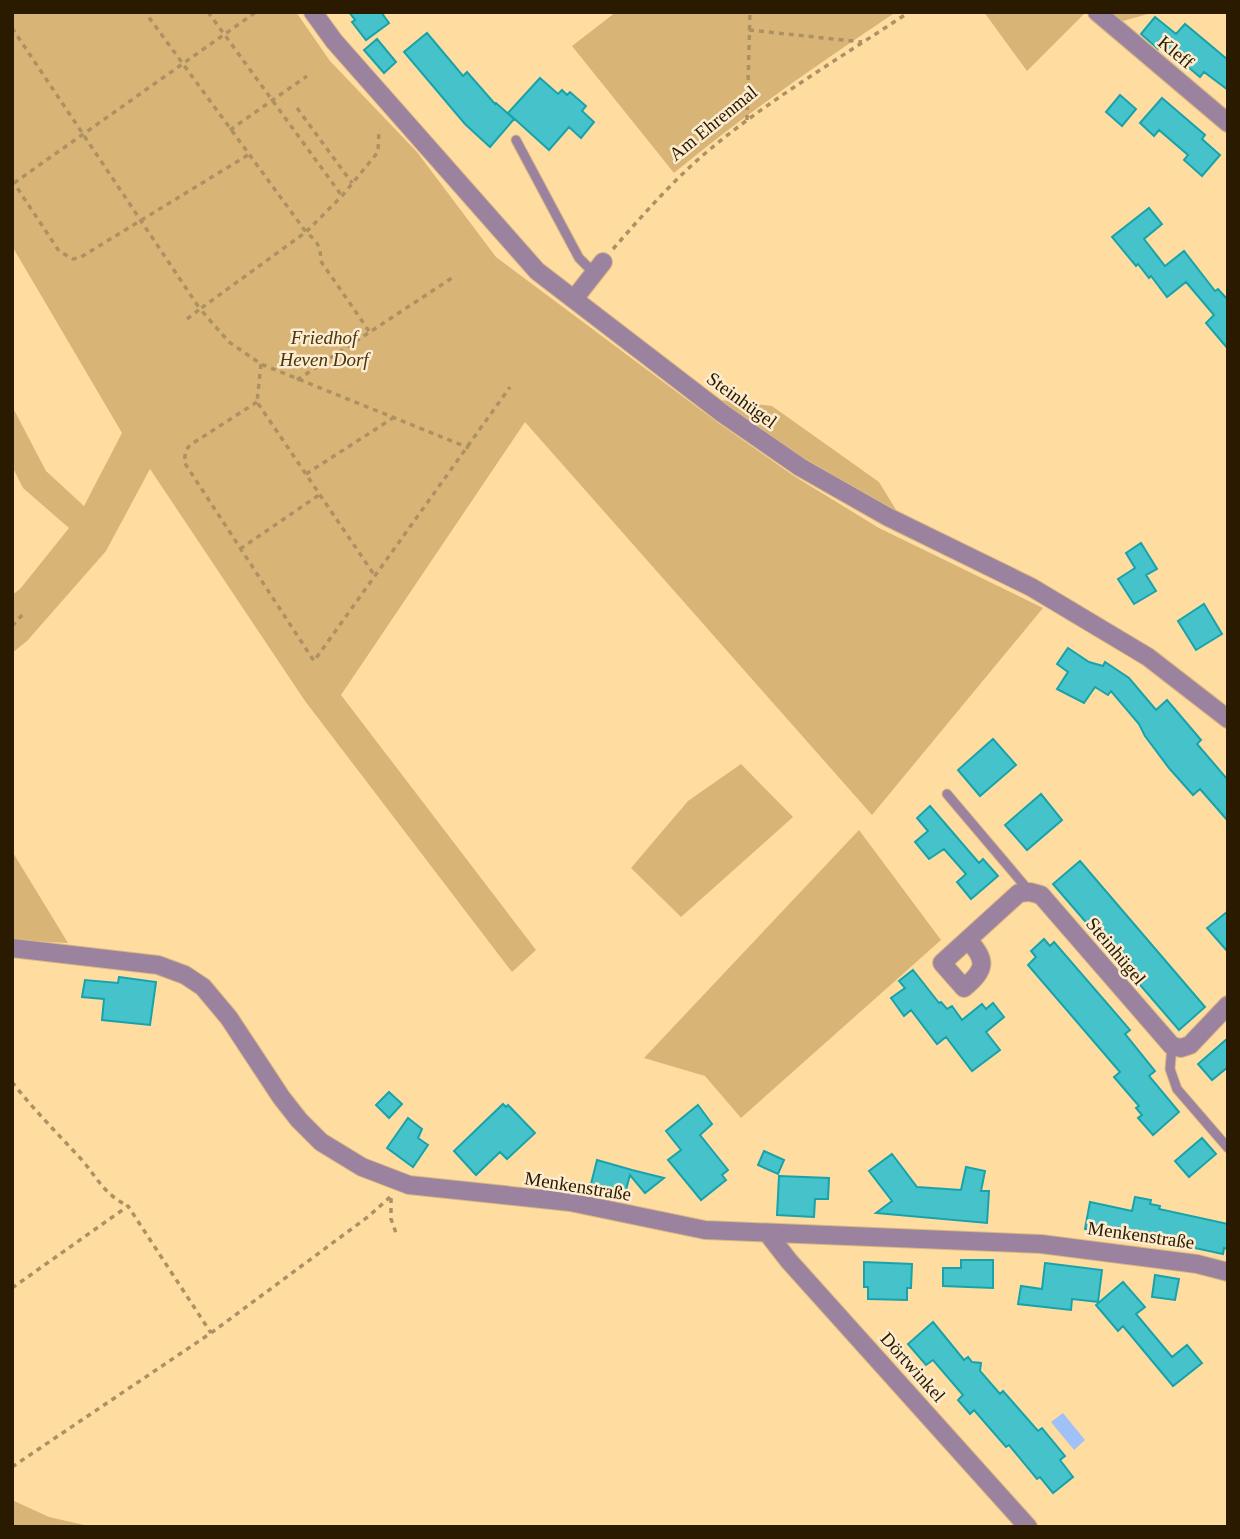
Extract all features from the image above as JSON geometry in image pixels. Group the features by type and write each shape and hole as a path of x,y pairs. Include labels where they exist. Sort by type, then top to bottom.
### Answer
{"street":[{"name":"Steinhügel","path":"313,12 334,41 537,271 722,413 800,467 888,517 1031,587 1148,657 1228,719"},
{"name":"Kleff","path":"1097,12 1228,124"},
{"path":"574,299 598,267"},
{"name":"Steinhügel","path":"1030,892 1041,895 1172,1046"},
{"path":"968,940 1019,894 1030,892"},
{"name":"Menkenstraße","path":"12,948 158,965 185,975 202,987 229,1018 299,1120 321,1142 398,1190 570,1202 695,1229 1041,1244 1197,1264 1228,1272"},
{"path":"1172,1046 1181,1048 1190,1045 1228,1005"},
{"name":"Dörtwinkel","path":"768,1234 789,1261 1028,1527"}],"lane":[{"path":"516,140 579,258 598,267"},
{"path":"947,794 1030,892"},
{"path":"1172,1046 1171,1069 1177,1089 1228,1148"}],"path":[{"path":"145,12 248,155 306,232 317,242 320,247 320,260 369,331"},
{"path":"208,12 342,196"},
{"path":"248,155 81,257 73,258 60,251 13,182 84,135 256,12"},
{"path":"747,120 750,12"},
{"name":"Am Ehrenmal","path":"598,267 661,194 703,155 799,82 909,12"},
{"path":"12,28 200,309 229,342 261,364 297,380 468,448"},
{"path":"749,30 864,42"},
{"path":"230,130 307,76"},
{"path":"298,108 352,184"},
{"path":"187,319 306,232 342,196 378,152 379,129"},
{"path":"297,380 455,276"},
{"path":"261,364 257,402 375,576"},
{"path":"257,402 190,445 184,456 187,468 314,661 510,387"},
{"path":"306,474 393,418"},
{"path":"240,549 320,495"},
{"path":"12,626 24,613"},
{"path":"12,1082 106,1192 128,1206 211,1333"},
{"path":"396,1233 391,1219 398,1190"},
{"path":"12,1467 211,1333 369,1216 398,1190"},
{"path":"12,1288 128,1206"}],"green space":[{"name":"Friedhof Heven Dorf","path":"12,12 296,12 330,61 417,152 496,257 794,476 879,528 1043,608 872,815 525,422 341,695 536,950 512,972 305,701 150,469 106,551 27,641 12,653 12,595 20,589 69,528 23,488 12,466 12,406 46,471 84,506 122,433 12,246"},
{"path":"616,12 896,12 755,110 674,173 572,46"},
{"path":"984,12 1086,12 1027,71"},
{"path":"1111,12 1155,12 1123,21"},
{"path":"720,400 772,406 879,482 898,513 799,455"},
{"path":"741,764 793,817 681,917 631,868 688,801"},
{"path":"859,830 941,940 741,1118 705,1076 644,1058"},
{"path":"12,851 68,943 12,940"},
{"path":"12,1500 49,1517 93,1527 12,1527"}],"water":[{"path":"1063,1413 1085,1440 1074,1450 1051,1422"}],"building":[{"path":"349,12 381,12 389,23 366,40 352,22 355,20"},
{"path":"1155,17 1176,34 1185,24 1228,60 1228,90 1204,72 1200,77 1162,45 1158,49 1141,34"},
{"path":"427,33 463,76 467,72 495,104 514,119 490,147 465,124 404,52"},
{"path":"377,39 396,62 384,73 364,50"},
{"path":"540,78 558,94 562,90 567,95 570,92 586,106 582,111 594,122 581,138 569,127 549,150 508,113"},
{"path":"1120,95 1136,109 1122,126 1106,112"},
{"path":"1162,98 1205,135 1202,139 1220,155 1202,176 1184,160 1188,155 1159,130 1154,136 1140,123"},
{"path":"1149,208 1162,224 1144,239 1165,266 1184,251 1215,291 1218,289 1228,300 1228,349 1206,323 1214,315 1186,282 1167,297 1151,276 1149,278 1138,264 1136,266 1112,237"},
{"path":"1141,543 1157,569 1146,575 1156,591 1134,604 1118,579 1135,568 1126,553"},
{"path":"1204,604 1222,634 1196,650 1178,621"},
{"path":"1068,648 1089,662 1103,666 1105,662 1129,678 1156,710 1167,700 1201,740 1197,744 1228,780 1228,821 1200,789 1193,795 1169,768 1139,724 1111,691 1108,695 1095,687 1084,703 1057,689 1068,672 1057,664"},
{"path":"993,739 1016,765 980,796 958,770"},
{"path":"1041,794 1062,820 1027,850 1005,825"},
{"path":"930,806 979,863 983,859 998,876 971,899 957,882 966,874 944,849 929,859 915,842 928,831 917,818"},
{"path":"1080,861 1205,1007 1179,1030 1053,884"},
{"path":"1228,911 1228,952 1207,928"},
{"path":"1044,939 1050,946 1054,942 1130,1030 1125,1034 1155,1071 1149,1076 1179,1112 1153,1135 1138,1118 1142,1115 1136,1108 1139,1106 1114,1077 1120,1072 1028,965 1036,957 1031,951"},
{"path":"913,970 939,1003 947,1009 952,1006 962,1020 982,1004 986,1009 993,1003 1004,1017 986,1032 1000,1050 972,1071 946,1037 937,1044 911,1010 904,1016 891,998 905,988 899,981"},
{"path":"119,977 156,982 150,1025 102,1020 104,999 82,997 85,980 118,983"},
{"path":"1228,1038 1228,1067 1212,1080 1198,1064"},
{"path":"389,1092 402,1104 389,1118 376,1105"},
{"path":"503,1104 506,1107 508,1105 535,1133 507,1159 500,1152 476,1175 454,1151"},
{"path":"698,1105 712,1124 700,1135 728,1170 722,1175 726,1180 701,1200 668,1160 681,1150 666,1131"},
{"path":"408,1118 422,1129 418,1138 428,1145 413,1167 387,1148"},
{"path":"1202,1138 1216,1154 1189,1177 1175,1161"},
{"path":"764,1151 784,1160 778,1174 758,1165"},
{"path":"892,1154 917,1187 961,1190 966,1167 985,1171 981,1191 989,1191 987,1223 876,1213 892,1201 869,1171"},
{"path":"597,1160 664,1178 645,1193 630,1175 624,1197 590,1188"},
{"path":"779,1176 829,1178 828,1199 815,1199 814,1217 777,1215"},
{"path":"1135,1197 1151,1200 1150,1204 1160,1206 1159,1209 1228,1224 1228,1249 1224,1248 1223,1254 1153,1239 1085,1229 1090,1202 1132,1211"},
{"path":"961,1260 993,1260 993,1288 943,1286 943,1268 961,1268"},
{"path":"864,1262 912,1264 911,1288 907,1288 907,1300 868,1299 868,1287 864,1287"},
{"path":"1045,1263 1102,1270 1098,1302 1072,1299 1071,1310 1018,1304 1021,1286 1042,1289"},
{"path":"1155,1275 1179,1279 1175,1300 1152,1297"},
{"path":"1123,1282 1145,1307 1136,1314 1172,1357 1187,1345 1202,1363 1173,1386 1123,1326 1118,1331 1096,1305"},
{"path":"933,1322 964,1360 968,1357 972,1362 981,1363 980,1371 1000,1394 1003,1391 1038,1431 1042,1428 1065,1456 1060,1460 1073,1477 1053,1493 1040,1477 1037,1479 1009,1445 1006,1447 974,1410 970,1414 958,1400 963,1395 933,1360 926,1365 908,1344"}]}
